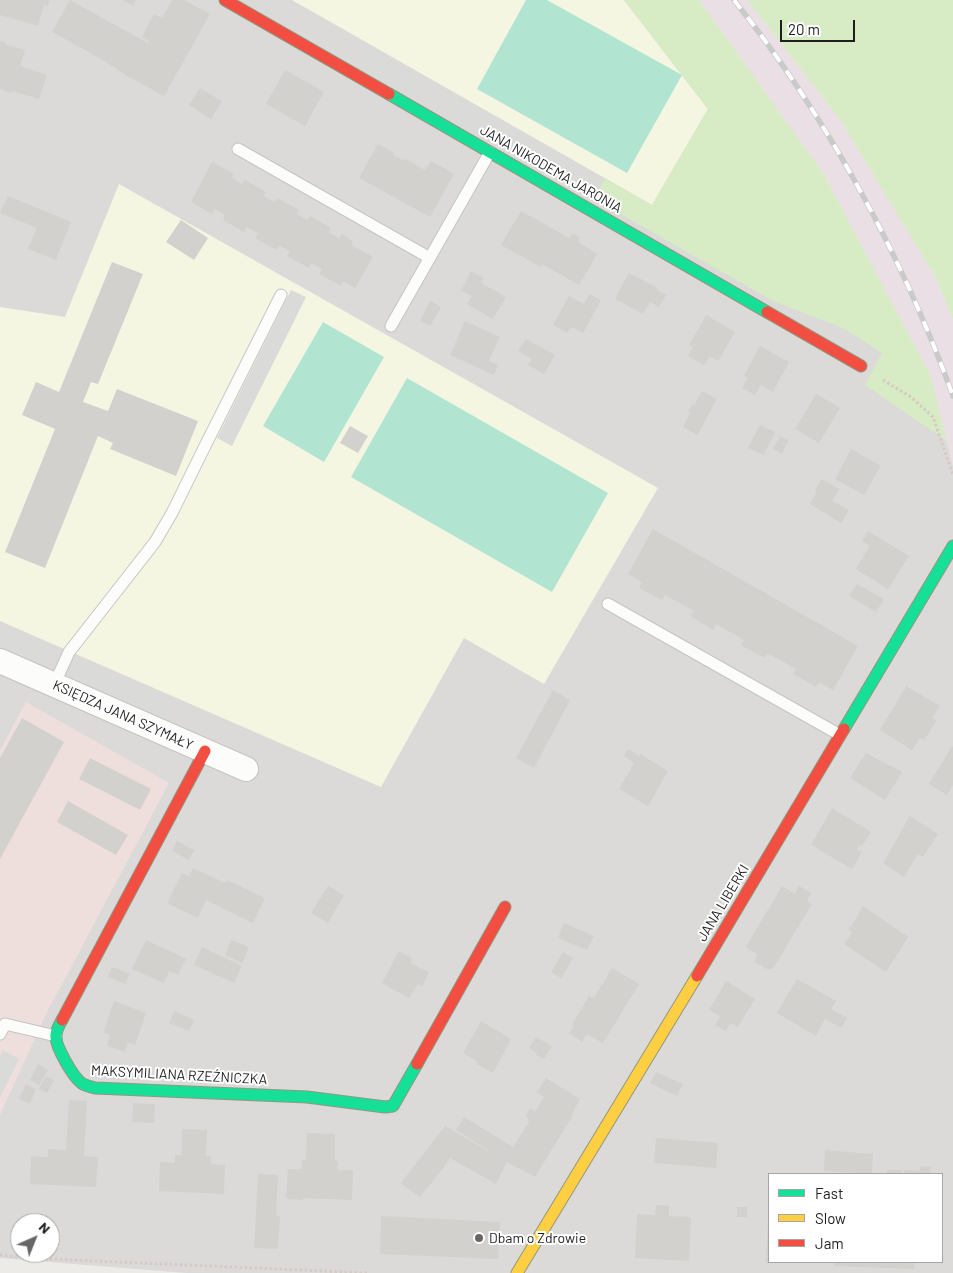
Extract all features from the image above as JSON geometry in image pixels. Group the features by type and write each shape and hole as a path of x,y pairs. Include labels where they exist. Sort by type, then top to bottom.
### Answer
{"street":[{"name":"JANA NIKODEMA JARONIA","path":"224,0 861,366"},
{"name":"JANA LIBERKI","path":"517,1273 694,981 953,546"},
{"name":"KSIĘDZA JANA SZYMAŁY","path":"0,661 246,769"},
{"path":"56,1036 58,1027 205,751"},
{"name":"MAKSYMILIANA RZEŹNICZKA","path":"56,1036 57,1044 76,1078 84,1085 95,1088 306,1097 385,1107 393,1106 505,907"}],"lane":[{"path":"238,149 430,258"},
{"path":"391,326 490,152"},
{"path":"54,685 69,652 155,542 172,513 281,295"},
{"path":"608,604 840,735"},
{"path":"2,1026 56,1036"}],"path":[{"path":"861,366 911,397 933,418 953,475"},
{"path":"0,1254 26,1258 369,1273"}],"shaded area":[{"path":"0,0 699,0 930,375 953,466 953,1273 186,1273 60,1263 60,1213 10,1213 10,1259 0,1258 0,1114 44,1018 26,703 0,751"},
{"path":"245,0 280,0 271,15"},
{"path":"292,0 624,0 708,109 652,205"},
{"path":"699,0 747,0 839,118 936,278 953,320 953,466 930,375 823,173"},
{"path":"366,47 424,79 414,96 357,64"},
{"path":"455,96 603,181 594,199 445,114"},
{"path":"119,184 658,488 544,684 464,638 381,787 0,621 0,307 65,317"},
{"path":"291,290 306,297 232,446 217,438"},
{"path":"0,627 54,650 46,669 0,650"},
{"path":"77,660 170,700 169,721 70,679"},
{"path":"26,702 169,783 44,1018 0,1114 0,751"},
{"path":"3,1050 19,1059 0,1098 0,1056"}],"green space":[{"path":"526,0 547,0 682,75 627,173 477,89"},
{"path":"624,0 699,0 823,173 930,375 947,441 865,385 882,353 843,328 773,301 594,199 605,178 652,205 708,109"},
{"path":"747,0 953,0 953,320 936,278 839,118"},
{"path":"323,322 384,357 324,462 263,426"},
{"path":"407,378 608,493 552,592 351,477"}],"building":[{"path":"0,0 49,0 48,6 44,5 38,26 0,15"},
{"path":"70,0 148,43 149,41 142,37 154,14 162,18 172,0 184,0 210,14 164,96 52,32"},
{"path":"122,0 136,0 133,6"},
{"path":"0,41 6,43 6,45 25,50 20,66 47,75 39,99 0,89"},
{"path":"285,70 324,92 305,126 266,104"},
{"path":"200,88 222,101 211,119 189,105"},
{"path":"378,144 394,153 393,155 425,170 431,161 454,174 430,217 359,178"},
{"path":"212,162 234,174 232,178 242,184 245,180 266,192 264,196 275,202 277,198 299,210 297,214 307,220 310,216 331,228 328,232 339,238 342,234 353,241 351,245 373,257 355,288 343,281 341,286 319,274 322,269 311,263 309,268 287,256 290,251 279,245 276,250 255,238 258,233 247,227 244,232 223,220 225,215 215,209 212,214 191,202"},
{"path":"8,196 71,222 56,260 28,249 37,228 0,213"},
{"path":"521,211 569,238 573,233 580,238 578,242 597,254 579,285 542,264 541,267 501,245"},
{"path":"181,220 208,238 194,260 166,242"},
{"path":"112,262 143,274 98,384 91,382 83,402 108,411 117,389 198,421 176,476 110,449 113,443 98,436 45,568 5,552 55,429 22,415 36,382 59,392"},
{"path":"471,271 484,278 481,283 506,297 493,319 467,304 472,296 461,291"},
{"path":"629,273 658,288 657,290 666,295 659,307 650,302 643,314 615,299"},
{"path":"589,294 601,300 583,333 571,327 567,333 553,325 569,296 584,304"},
{"path":"430,301 441,307 430,326 420,321"},
{"path":"706,315 735,332 718,361 710,356 704,365 688,356 693,347 689,345"},
{"path":"465,321 500,337 489,361 498,365 494,375 450,355"},
{"path":"526,339 555,355 544,374 528,365 532,359 518,351"},
{"path":"760,346 789,362 773,392 761,385 755,395 742,388 748,378 744,376"},
{"path":"702,391 717,399 697,435 683,427 692,404 694,406"},
{"path":"816,394 840,408 819,443 795,429"},
{"path":"760,425 775,432 764,455 748,448"},
{"path":"350,426 368,436 358,453 340,443"},
{"path":"780,436 789,440 782,454 773,449"},
{"path":"851,449 881,466 864,495 835,479"},
{"path":"822,479 839,489 832,501 849,510 841,523 810,504 817,491 815,490"},
{"path":"653,529 858,646 833,690 819,682 816,687 793,674 796,669 767,653 764,658 741,645 744,640 716,624 713,630 690,616 694,611 665,595 662,600 639,588 642,582 628,574"},
{"path":"868,531 909,556 888,589 856,569 870,546 862,541"},
{"path":"857,584 884,599 876,612 849,596"},
{"path":"906,686 940,706 932,718 937,720 924,740 920,738 912,750 880,730"},
{"path":"553,690 570,700 534,768 516,758"},
{"path":"22,718 64,742 0,859 0,758"},
{"path":"952,746 953,785 947,795 929,784"},
{"path":"627,750 639,756 640,754 668,771 648,806 619,789 634,763 624,756"},
{"path":"866,753 902,772 885,800 850,778"},
{"path":"90,758 151,789 140,810 79,779"},
{"path":"68,801 128,835 116,855 57,822"},
{"path":"832,808 871,832 862,846 859,845 857,849 862,852 852,869 811,845"},
{"path":"910,816 938,834 923,857 918,854 904,877 883,863"},
{"path":"177,841 194,850 189,860 172,851"},
{"path":"193,868 225,883 227,880 265,898 253,923 206,900 198,918 167,903 182,873 189,876"},
{"path":"328,886 344,895 328,923 311,913"},
{"path":"782,886 795,894 799,886 811,893 807,900 812,904 774,967 767,969 754,962 758,955 746,947"},
{"path":"863,906 908,937 886,972 844,944 853,932 849,930"},
{"path":"564,923 594,936 587,950 558,938"},
{"path":"146,940 186,959 178,975 169,971 164,983 132,969"},
{"path":"231,940 249,947 242,963 225,955"},
{"path":"202,947 242,966 234,983 194,965"},
{"path":"399,951 412,958 410,963 429,972 422,986 418,984 409,998 382,983"},
{"path":"563,952 573,958 561,978 551,972"},
{"path":"112,967 130,974 125,984 108,977"},
{"path":"612,968 639,984 603,1043 587,1034 582,1042 569,1033 574,1026 572,1025 589,996 594,998"},
{"path":"797,979 836,1001 831,1009 847,1018 841,1028 825,1019 816,1036 777,1013"},
{"path":"726,981 755,999 738,1027 730,1023 726,1031 715,1025 720,1016 709,1010"},
{"path":"114,1001 146,1013 135,1045 128,1042 125,1052 107,1046 110,1035 103,1033"},
{"path":"174,1011 194,1020 189,1031 169,1023"},
{"path":"481,1021 511,1039 493,1073 476,1064 478,1062 463,1053"},
{"path":"536,1037 552,1046 544,1059 536,1055 537,1053 529,1048"},
{"path":"38,1064 48,1070 39,1085 30,1080"},
{"path":"656,1072 683,1084 677,1096 650,1083"},
{"path":"46,1076 54,1080 47,1093 39,1089"},
{"path":"546,1078 580,1099 573,1115 535,1177 507,1162 496,1184 450,1158 420,1197 401,1183 445,1126 499,1157 456,1130 464,1117 513,1147 529,1122 526,1115 530,1108 535,1112 544,1097 537,1092"},
{"path":"26,1084 36,1089 30,1104 19,1099"},
{"path":"69,1100 87,1101 84,1156 98,1157 96,1187 30,1184 31,1156 48,1157 48,1149 66,1150"},
{"path":"133,1103 155,1104 154,1123 132,1122"},
{"path":"182,1129 207,1130 206,1156 211,1156 211,1164 225,1165 224,1194 159,1191 160,1162 175,1163 175,1155 182,1155"},
{"path":"307,1133 335,1134 337,1170 353,1170 352,1200 303,1198 303,1200 288,1199 286,1197 288,1169 302,1169 302,1160 306,1160"},
{"path":"656,1138 718,1143 716,1168 654,1163"},
{"path":"825,1150 873,1154 872,1173 824,1171"},
{"path":"920,1166 931,1167 930,1173 904,1173 904,1170 920,1171"},
{"path":"887,1170 902,1170 902,1173 887,1173"},
{"path":"258,1174 278,1175 276,1216 280,1216 278,1249 254,1248"},
{"path":"656,1205 669,1206 669,1216 691,1217 689,1261 635,1258 637,1214 655,1215"},
{"path":"737,1207 747,1207 747,1217 737,1217"},
{"path":"381,1216 500,1222 498,1259 380,1254"},
{"path":"768,1217 768,1263 766,1263"},
{"path":"834,1263 914,1263 914,1269 834,1266"}],"railway":[{"path":"734,0 800,91 859,189 910,291 933,343 953,396"}],"traffic: fast":[{"path":"389,94 767,312"},
{"path":"844,729 953,546"},
{"path":"62,1020 56,1036 62,1054 79,1081 95,1088 307,1097 385,1107 393,1106 417,1064"}],"traffic: slow":[{"path":"517,1273 697,976"}],"traffic: jam":[{"path":"225,0 389,94"},
{"path":"767,312 861,366"},
{"path":"697,976 844,729"},
{"path":"62,1020 205,751"},
{"path":"417,1064 505,907"}],"place":[{"name":"Dbam o Zdrowie","path":"479,1238"}]}
